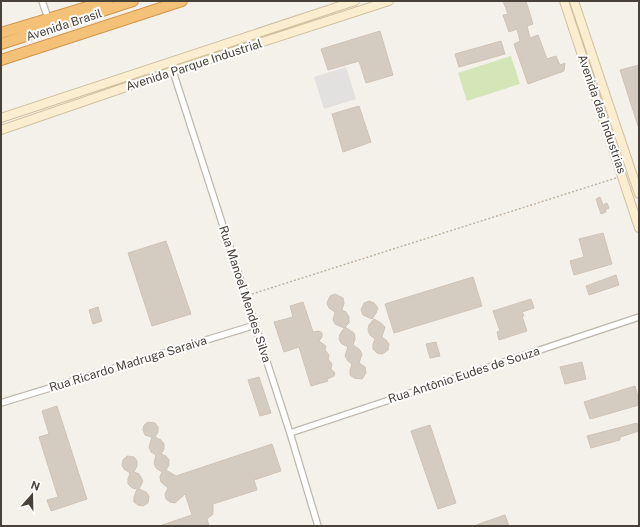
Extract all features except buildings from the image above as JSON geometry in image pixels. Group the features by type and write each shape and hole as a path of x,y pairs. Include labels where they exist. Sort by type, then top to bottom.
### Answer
{"highway":[{"path":"1,33 106,1"},
{"name":"Avenida Brasil","path":"1,44 133,1"},
{"name":"Avenida Brasil","path":"1,60 182,1"}],"main road":[{"name":"Avenida Parque Industrial","path":"1,118 355,1"},
{"name":"Avenida Parque Industrial","path":"1,130 173,71 389,1"},
{"name":"Avenida das Industrias","path":"564,1 639,228"},
{"name":"Avenida das Industrias","path":"574,1 639,192"},
{"path":"304,18 307,27"},
{"path":"588,73 598,72"},
{"path":"32,108 36,119"}],"street":[{"path":"42,1 48,18"},
{"name":"Rua Manoel Mendes Silva","path":"170,62 290,433 318,526"},
{"path":"628,193 639,192"},
{"name":"Rua Antônio Eudes de Souza","path":"290,433 639,317"},
{"name":"Rua Ricardo Madruga Saraiva","path":"1,403 255,324"}],"path":[{"path":"246,296 622,176"}],"green space":[{"path":"511,56 520,84 467,101 458,73"}],"shaded area":[{"path":"346,67 356,99 324,109 314,77"}]}
